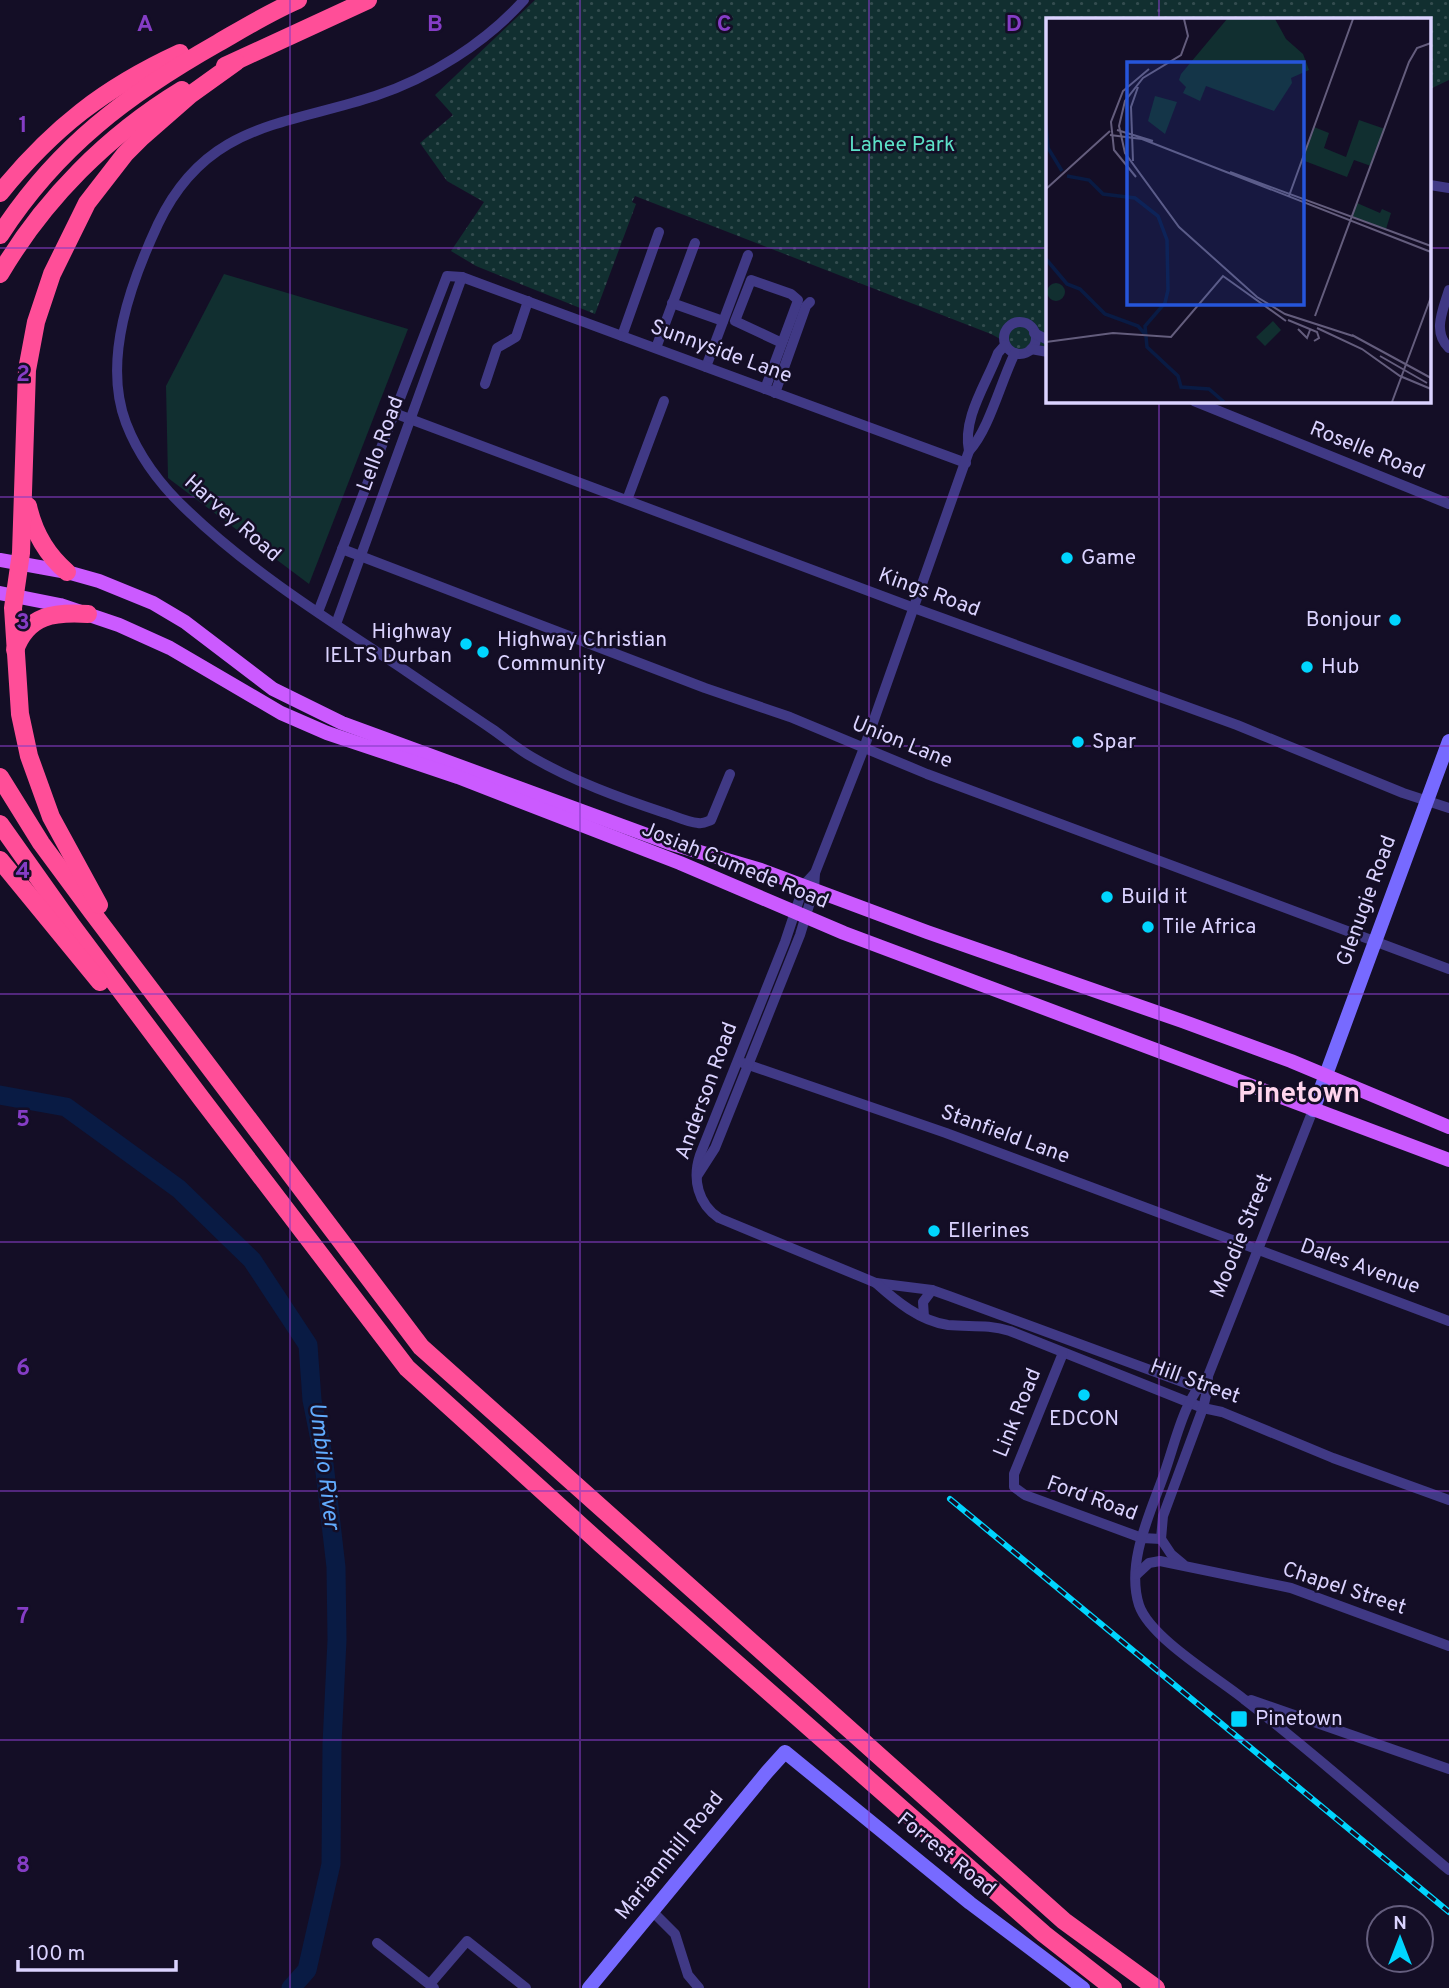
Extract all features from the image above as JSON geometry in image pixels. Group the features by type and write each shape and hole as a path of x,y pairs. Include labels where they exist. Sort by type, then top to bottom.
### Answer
{"highway":[{"path":"0,193 42,144 98,97 155,65 298,0"},
{"path":"0,274 20,242 72,178 110,142 161,103 198,80 368,0"},
{"path":"0,234 53,165 107,114 182,63 277,9"},
{"path":"236,62 190,95 142,137 94,193 51,274 36,322 27,370 20,562 7,594 23,734 51,817 103,914 263,1140"},
{"path":"25,478 33,526 48,554 67,572"},
{"path":"15,650 27,630 42,617 54,614 88,614"},
{"path":"0,777 41,843 421,1347 1064,1921 1156,1988"},
{"path":"0,824 201,1098 407,1368 601,1544 1044,1934 1113,1988"},
{"path":"0,860 154,1050 201,1098"}],"main road":[{"name":"Josiah Gumede Road","path":"0,560 67,572 99,581 153,603 185,622 273,689 342,723 669,843 809,887 1325,1075 1449,1128"},
{"name":"Josiah Gumede Road","path":"7,594 60,605 119,625 170,648 281,713 318,729 458,777 680,863 800,915 1449,1160"}],"street":[{"name":"Harvey Road","path":"524,0 494,28 439,68 376,96 248,133 212,155 188,178 160,219 136,281 122,335 117,384 122,411 135,444 153,472 191,514 226,545 318,612 531,757 634,803 698,823 707,822 716,813 730,775"},
{"path":"622,335 659,232"},
{"path":"656,348 695,243"},
{"path":"706,367 748,255"},
{"name":"Lello Road","path":"318,612 447,276"},
{"name":"Sunnyside Lane","path":"447,276 462,277 966,463"},
{"name":"Lello Road","path":"336,624 462,277"},
{"path":"770,391 797,298 751,280 735,321 782,343"},
{"path":"1445,345 1440,320 1449,290"},
{"path":"485,384 497,348 516,337 519,332 528,301"},
{"path":"770,391 810,302"},
{"path":"672,303 723,321"},
{"path":"1034,333 1031,349 1022,354 1015,353 1005,345 1004,334 1013,324 1024,324 1046,339"},
{"name":"Anderson Road","path":"970,451 966,437 970,424 998,353 1005,345"},
{"path":"1031,349 1046,352"},
{"name":"Anderson Road","path":"696,1177 715,1148 748,1065 809,887 864,748 970,451 982,434 1015,353"},
{"path":"627,500 664,401"},
{"name":"Roselle Road","path":"1199,402 1262,430 1449,504"},
{"name":"Kings Road","path":"394,413 914,608 1237,725 1449,808"},
{"name":"Union Lane","path":"342,549 705,688 790,717 864,748 1374,943 1449,969"},
{"name":"Glenugie Road","path":"1313,1110 1449,741"},
{"name":"Anderson Road","path":"696,1177 700,1155 737,1060 785,942 800,915"},
{"name":"Stanfield Lane","path":"737,1060 946,1133 1258,1249"},
{"name":"Moodie Street","path":"1243,1698 1214,1679 1171,1644 1151,1623 1140,1608 1136,1576 1142,1538 1191,1402 1208,1376 1313,1110"},
{"name":"Hill Street","path":"696,1177 706,1208 719,1219 876,1283 932,1290 1202,1389"},
{"name":"Dales Avenue","path":"1258,1249 1449,1321"},
{"name":"Hill Street","path":"876,1283 900,1303 924,1317 947,1324 991,1325 1203,1408 1222,1412 1333,1458 1449,1500"},
{"path":"924,1317 923,1302 932,1290"},
{"name":"Link Road","path":"1014,1487 1014,1474 1063,1353"},
{"path":"1183,1564 1171,1554 1161,1539 1163,1516 1203,1408 1202,1389"},
{"name":"Ford Road","path":"1014,1487 1026,1496 1142,1538 1161,1539"},
{"name":"Chapel Street","path":"1136,1576 1144,1566 1154,1562 1183,1564 1291,1588 1449,1646"},
{"path":"1243,1698 1449,1769"},
{"path":"1243,1698 1449,1870"},
{"name":"Forrest Road","path":"785,1752 970,1903 1083,1988"},
{"name":"Mariannhill Road","path":"589,1988 785,1752"},
{"path":"766,1772 791,1768 809,1771"},
{"path":"652,1910 675,1934 688,1975 699,1988"},
{"path":"377,1943 433,1986 467,1941 526,1988"}],"green space":[{"name":"Lahee Park","path":"535,0 1449,0 1449,80 1432,88 1432,18 1046,18 1046,347 1035,343 1025,353 1018,354 1011,352 1004,341 991,334 635,196 632,202 636,204 595,314 476,266 451,251 484,202 447,181 420,143 453,115 435,95"},
{"path":"224,274 408,329 309,584 168,478 166,386"}],"waterway":[{"name":"Umbilo River","path":"0,1095 66,1107 179,1189 252,1260 308,1345 312,1400 323,1455 336,1567 337,1640 332,1744 331,1864 307,1970 291,1988"}],"railway":[{"path":"950,1499 1449,1912"}],"place":[{"name":"Game","path":"1067,558"},
{"name":"Bonjour","path":"1395,620"},
{"name":"Highway IELTS Durban","path":"466,644"},
{"name":"Highway Christian Community","path":"483,652"},
{"name":"Hub","path":"1307,667"},
{"name":"Spar","path":"1078,742"},
{"name":"Build it","path":"1107,897"},
{"name":"Tile Africa","path":"1148,927"},
{"name":"Ellerines","path":"934,1231"},
{"name":"EDCON","path":"1084,1395"},
{"name":"Pinetown","path":"1239,1719"}],"district":[{"name":"Pinetown","path":"1299,1095"}]}
